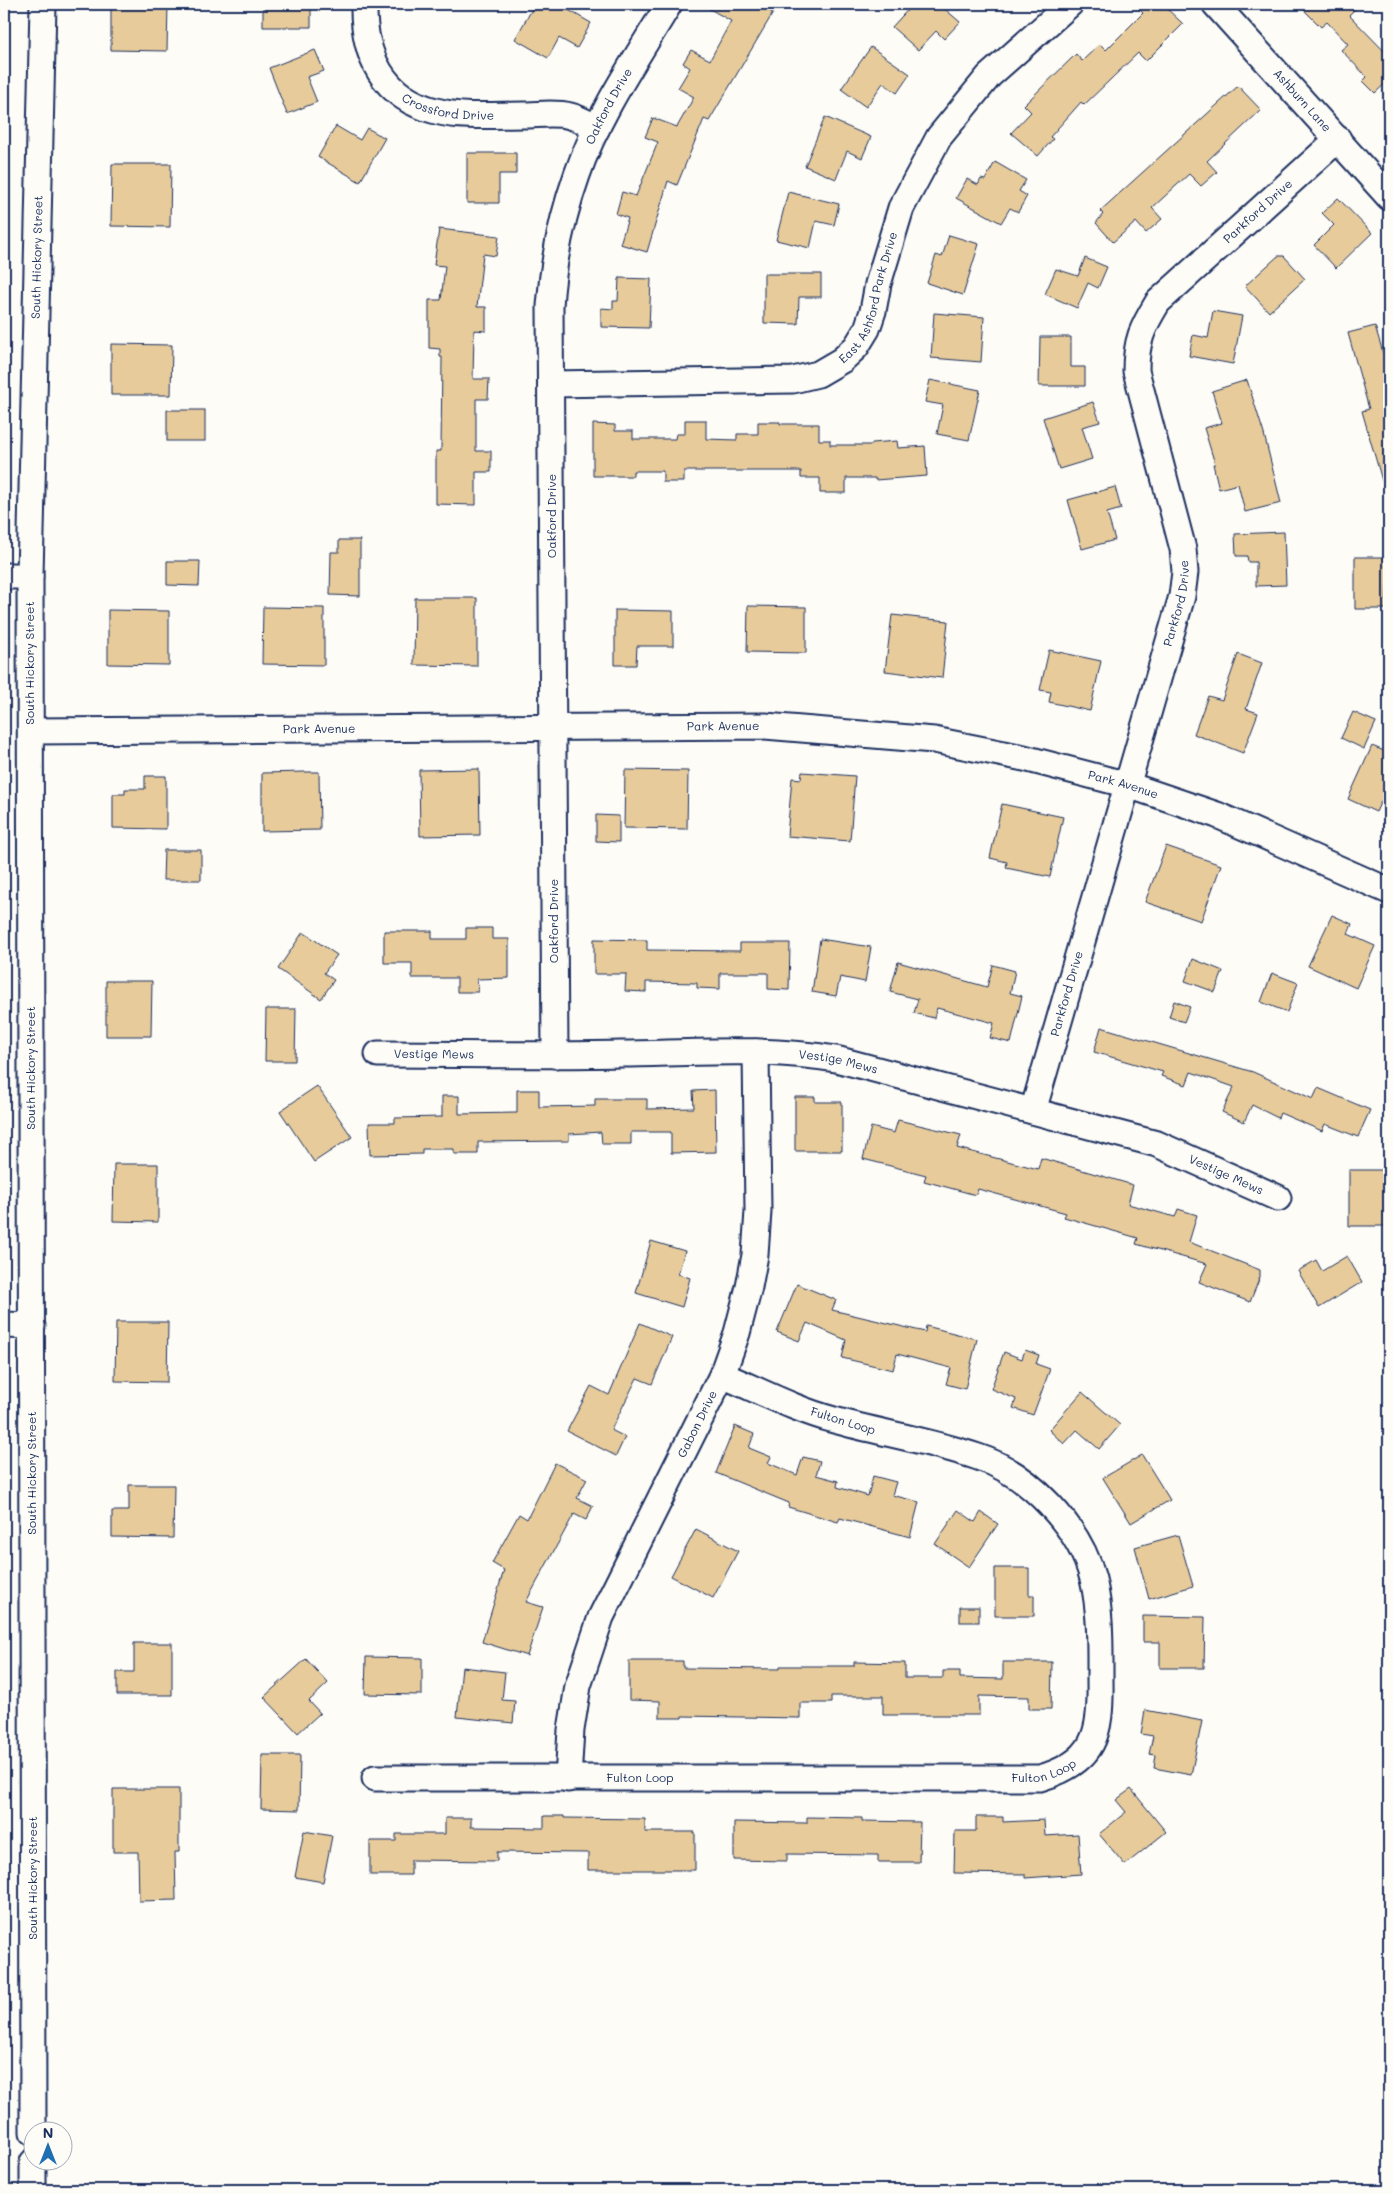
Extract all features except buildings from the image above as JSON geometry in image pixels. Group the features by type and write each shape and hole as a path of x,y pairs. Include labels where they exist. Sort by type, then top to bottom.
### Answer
{"street":[{"name":"South Hickory Street","path":"33,2122 30,576 43,4"},
{"name":"Crossford Drive","path":"364,4 367,44 377,69 392,90 411,102 436,111 462,114 569,116 597,128"},
{"name":"Oakford Drive","path":"554,1055 550,306 553,269 577,175 597,128 669,4"},
{"name":"East Ashford Park Drive","path":"551,384 793,380 818,374 842,360 856,347 867,328 901,208 938,137 989,76 1070,4"},
{"name":"Ashburn Lane","path":"1215,4 1389,197"},
{"name":"Parkford Drive","path":"1033,1111 1182,596 1185,572 1183,550 1136,371 1136,345 1144,324 1158,302 1338,139"},
{"path":"4,576 30,576"},
{"name":"Park Avenue","path":"30,731 765,726 934,740 1015,756 1128,785 1217,815 1389,891"},
{"name":"Vestige Mews","path":"378,1054 554,1055 756,1052 799,1053 836,1058 1157,1144 1278,1198"},
{"name":"Gabon Drive","path":"568,1779 571,1730 578,1686 601,1617 722,1375 737,1333 755,1255 758,1211 756,1052"},
{"path":"4,1325 32,1326"},
{"name":"Fulton Loop","path":"375,1778 1040,1778 1062,1772 1081,1759 1095,1737 1101,1708 1100,1617 1093,1577 1078,1542 1055,1509 1019,1478 979,1457 832,1420 722,1375"},
{"path":"33,2172 33,2190"}]}
